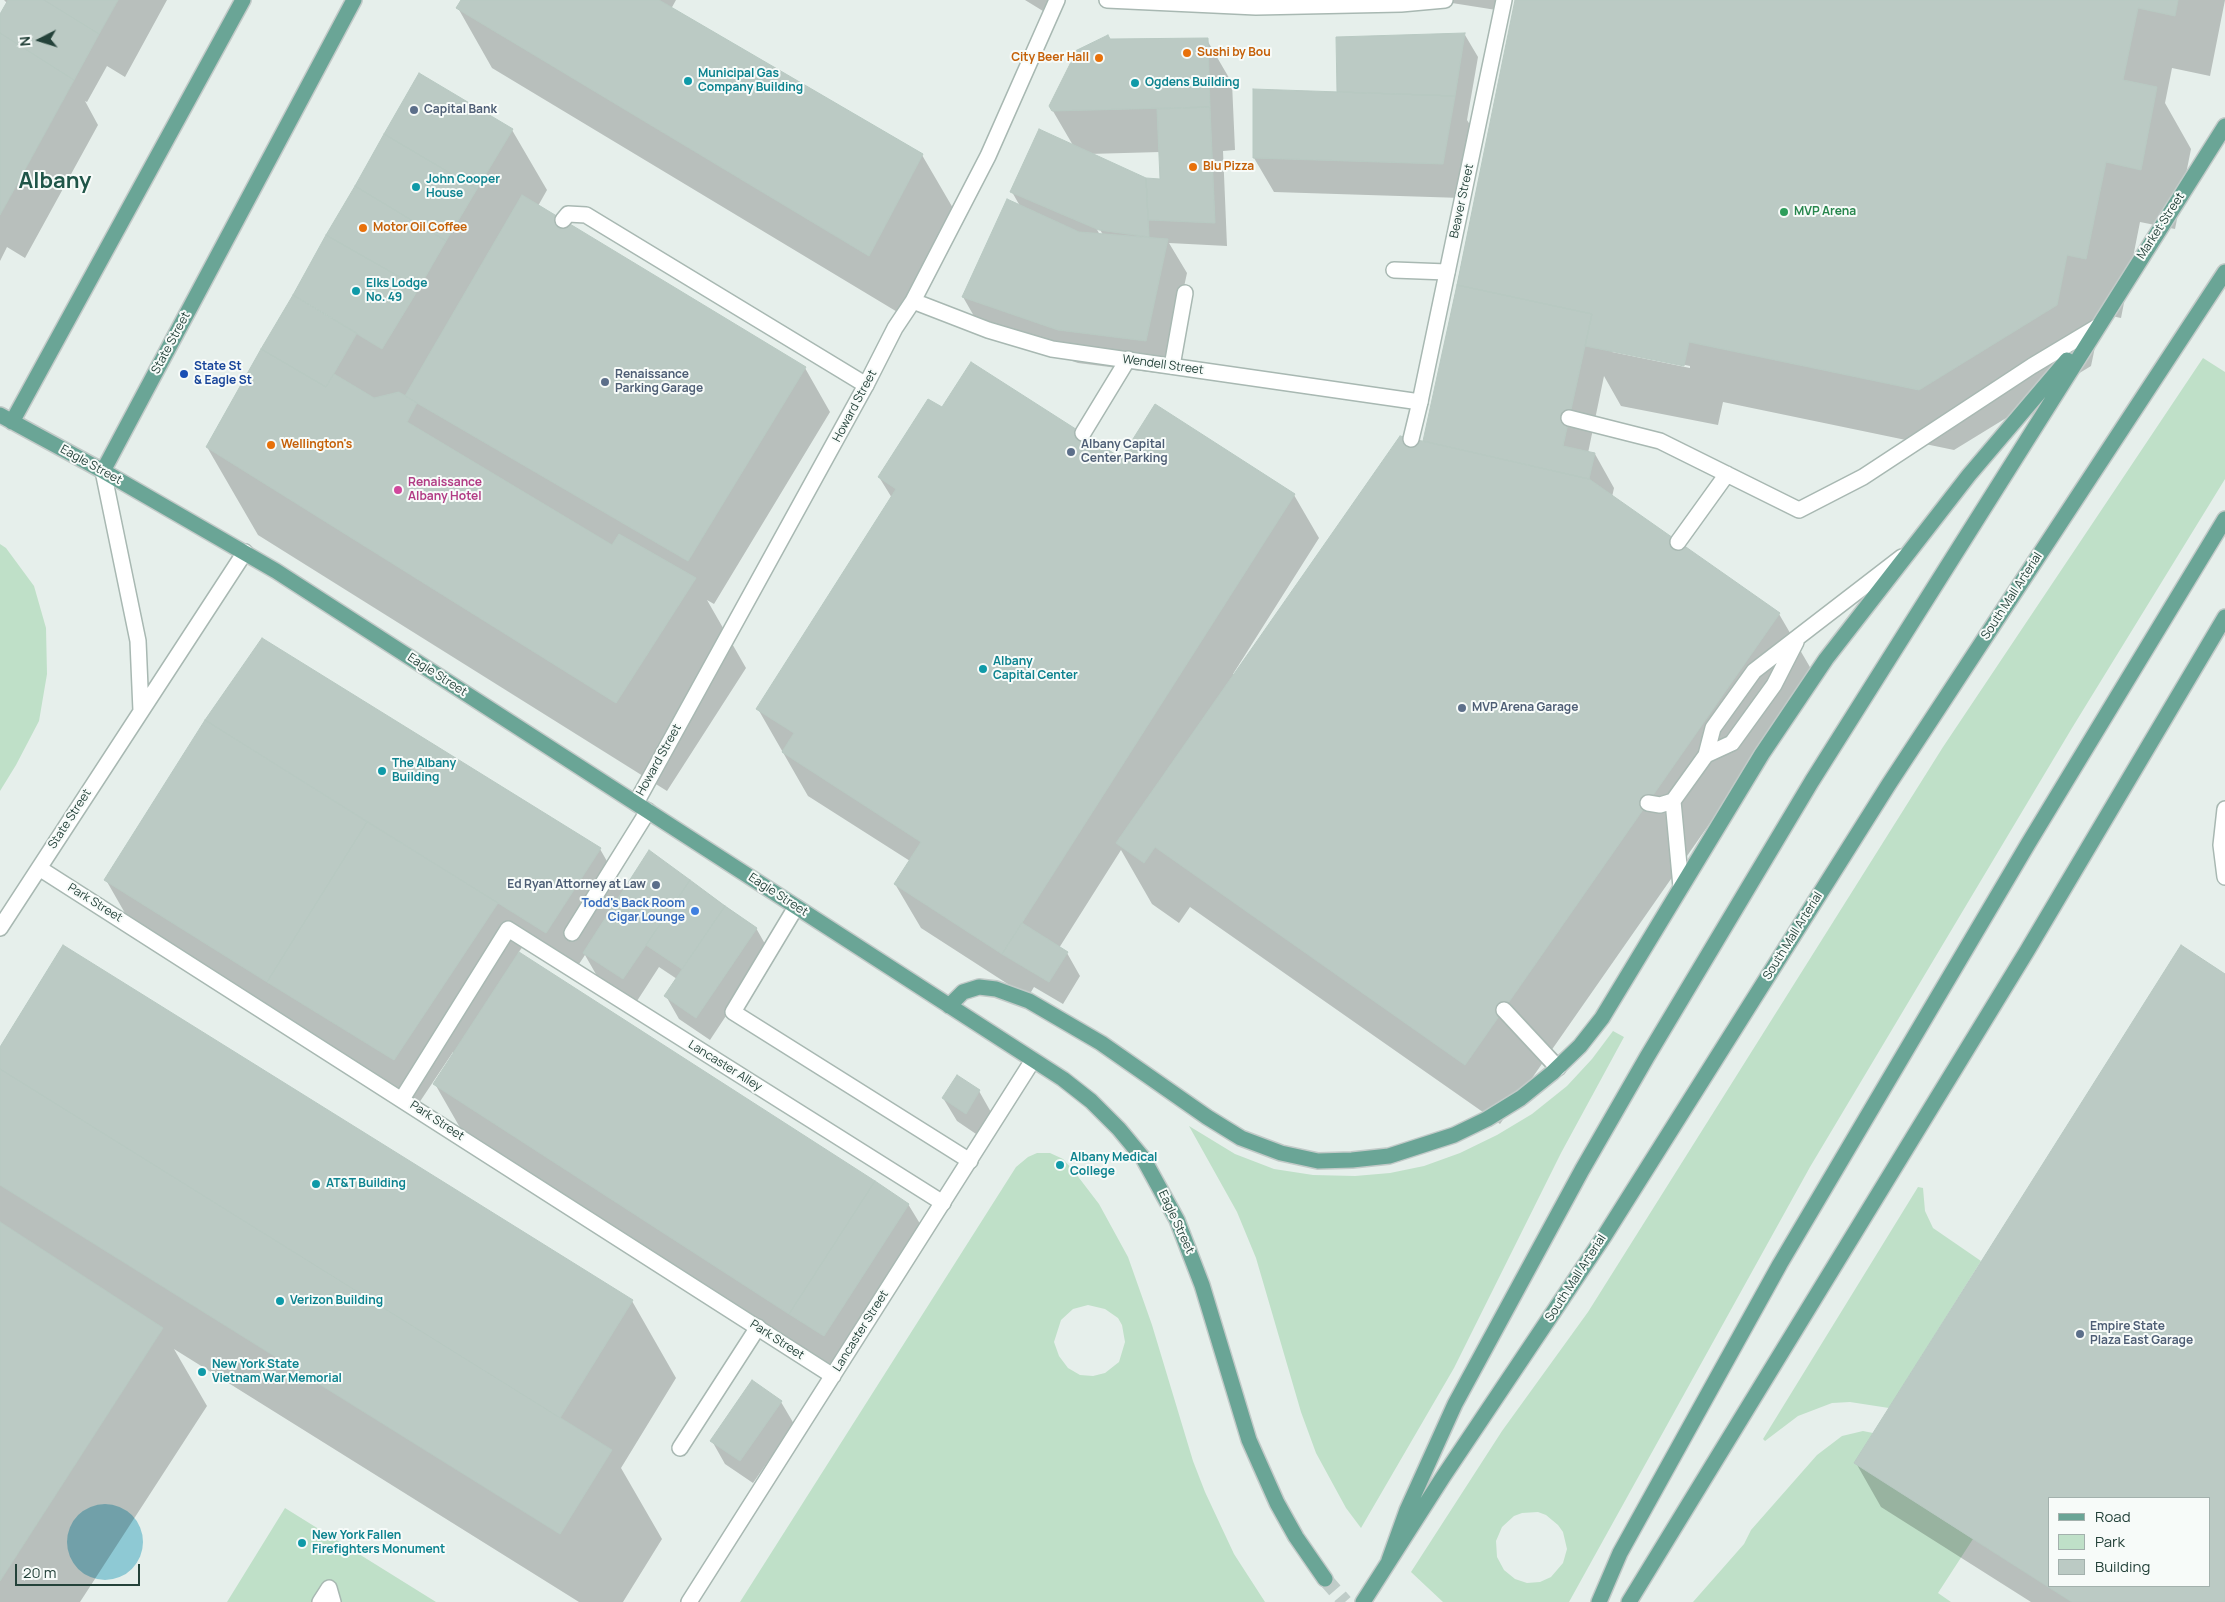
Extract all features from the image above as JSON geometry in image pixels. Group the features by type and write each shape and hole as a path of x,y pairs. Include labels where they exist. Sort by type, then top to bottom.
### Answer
{"main road":[{"path":"6,419 243,0"},
{"name":"State Street","path":"103,471 354,0"},
{"name":"Market Street","path":"2097,327 2225,126"},
{"name":"South Mall Arterial","path":"1363,1602 1576,1280 1890,784 2225,272"},
{"path":"949,1006 963,992 979,987 996,989 1029,1001 1101,1043 1207,1117 1241,1138 1281,1153 1318,1161 1389,1156 1454,1135 1521,1098 1558,1068 1580,1046 1602,1018 1793,706 1854,623 2019,414 2097,327"},
{"path":"1389,1560 1407,1510 1455,1404 1512,1297 1628,1089 1812,781 2097,327"},
{"name":"Eagle Street","path":"6,419 103,471 245,552 1033,1060 1091,1101 1119,1129 1143,1158 1161,1187 1192,1253 1237,1407 1262,1473 1296,1537 1325,1579"},
{"path":"1599,1602 1620,1553 1780,1264 2023,852 2225,519"},
{"path":"1629,1602 2027,951 2225,617"}],"street":[{"name":"Howard Street","path":"572,932 642,807 896,328 913,301 988,156 1057,0"},
{"path":"1106,0 1256,7 1401,4 1445,0"},
{"name":"Beaver Street","path":"1411,439 1420,402 1430,381 1447,272 1504,0"},
{"path":"563,220 568,214 586,215 866,385"},
{"path":"1394,270 1447,272"},
{"path":"1172,366 1185,293"},
{"name":"Wendell Street","path":"913,301 988,330 1052,348 1420,402"},
{"path":"1569,418 1660,441 1799,510 1863,477 2057,350 2097,327"},
{"path":"1083,433 1128,359"},
{"path":"103,471 138,641 141,711"},
{"path":"1678,542 1727,474"},
{"path":"1681,887 1673,801 1706,755 1713,728 1754,671 1913,548"},
{"name":"State Street","path":"0,928 245,552"},
{"path":"1706,755 1732,743 1774,685 1799,636"},
{"path":"1648,804 1673,801"},
{"path":"2225,809 2220,845 2225,877"},
{"name":"Park Street","path":"39,868 833,1376"},
{"path":"796,907 733,1012 970,1161"},
{"name":"Lancaster Alley","path":"402,1099 508,929 943,1203"},
{"path":"1504,1010 1558,1068"},
{"name":"Lancaster Street","path":"689,1602 1033,1060"},
{"path":"680,1448 758,1327"},
{"path":"320,1602 329,1588 333,1602"}],"green space":[{"path":"2203,358 2225,372 2225,479 2072,728 1810,1167 1569,1602 1443,1602 1411,1572 1502,1431 1588,1312 1943,747","holes":["1538,1512 1546,1515 1563,1532 1567,1549 1563,1563 1551,1577 1540,1582 1527,1583 1515,1579 1504,1570 1497,1557 1496,1541 1502,1527 1514,1516 1522,1513"]},
{"path":"0,544 6,548 34,586 46,628 47,674 39,721 0,791"},
{"path":"1613,1031 1624,1037 1561,1153 1454,1368 1361,1528 1346,1508 1316,1453 1301,1412 1256,1258 1237,1212 1189,1126 1235,1154 1274,1169 1313,1175 1355,1176 1390,1173 1424,1166 1460,1153 1497,1135 1532,1114 1567,1086 1592,1059"},
{"path":"1037,1153 1050,1153 1063,1159 1099,1204 1128,1257 1152,1325 1193,1461 1205,1492 1234,1554 1265,1602 740,1602 1016,1167 1028,1157","holes":["1088,1305 1105,1309 1118,1318 1122,1325 1125,1342 1119,1362 1105,1373 1093,1376 1080,1375 1068,1368 1059,1356 1054,1342 1061,1320 1073,1309"]},
{"path":"1918,1187 1923,1188 1925,1211 1933,1228 1981,1261 1889,1408 1850,1402 1832,1403 1798,1416 1765,1441 1763,1439"},
{"path":"1863,1431 1873,1433 1855,1463 1973,1539 1938,1593 1951,1602 1693,1602 1744,1544 1751,1530 1817,1455 1842,1436"},
{"name":"New York Fallen Firefighters Monument","path":"285,1508 436,1602 227,1602"}],"water":[{"path":"105,1504 120,1507 132,1515 140,1527 143,1542 140,1557 132,1569 120,1577 105,1580 90,1577 78,1569 70,1557 67,1542 70,1527 78,1515 90,1507"}],"building":[{"path":"8,0 44,0 99,34 74,80 0,33 0,14"},
{"path":"44,0 118,0 99,34"},
{"name":"Municipal Gas Company Building","path":"461,0 659,0 923,154 869,256 456,8"},
{"name":"MVP Arena","path":"1515,0 2178,0 2175,16 2138,8 2123,80 2157,87 2141,170 2106,162 2086,259 2067,255 2057,305 1919,390 1689,342 1684,366 1585,346 1592,314 1457,285"},
{"path":"0,33 74,80 0,215"},
{"path":"1465,33 1455,96 1337,92 1336,37"},
{"name":"Ogdens Building","path":"1108,35 1110,39 1208,38 1210,107 1052,111 1049,106 1072,60 1069,54"},
{"path":"419,73 513,129 477,189 384,134"},
{"path":"1253,89 1455,96 1443,164 1253,158"},
{"path":"1210,107 1215,223 1148,220 1146,178 1160,179 1157,109"},
{"path":"1039,129 1146,178 1149,237 1099,230 1010,192"},
{"name":"John Cooper House","path":"384,134 477,189 446,241 355,186"},
{"path":"355,186 446,241 419,288 326,235"},
{"name":"Renaissance Parking Garage","path":"522,195 806,367 688,561 405,396"},
{"path":"1007,199 1079,232 1168,239 1146,341 1058,330 962,297"},
{"name":"Elks Lodge No. 49","path":"326,235 419,288 382,349 293,295"},
{"path":"1457,285 1592,314 1563,446 1595,453 1589,479 1423,441"},
{"path":"293,295 357,333 326,387 261,349"},
{"name":"Renaissance Albany Hotel","path":"261,349 326,387 334,374 374,398 399,392 417,403 407,422 612,545 619,534 696,578 616,703 206,447"},
{"name":"Albany Capital Center","path":"971,362 1121,458 1155,404 1295,494 1002,954 894,884 921,842 782,752 794,733 756,709 896,489 878,477 928,399 942,407"},
{"name":"MVP Arena Garage","path":"1400,436 1589,479 1780,613 1465,1065 1155,847 1144,863 1116,843"},
{"name":"The Albany Building","path":"262,638 601,848 546,933 205,720"},
{"path":"205,720 367,822 267,982 104,880"},
{"path":"367,822 498,903 394,1060 267,982"},
{"path":"649,850 690,880 623,979 583,953"},
{"path":"690,880 725,906 682,969 646,945"},
{"path":"725,906 757,928 696,1018 664,996"},
{"path":"1022,923 1068,952 1049,982 1002,954"},
{"name":"AT&T Building","path":"63,945 633,1300 560,1418 0,1069 0,1047"},
{"name":"Empire State Plaza East Garage","path":"2181,945 2225,974 2225,1602 2072,1602 2048,1587 2210,1587 2210,1497 2048,1497 2048,1587 1854,1463"},
{"path":"519,952 875,1181 789,1314 433,1084"},
{"name":"Verizon Building","path":"0,1069 612,1450 560,1534 0,1185"},
{"path":"957,1075 980,1090 966,1114 942,1098"},
{"path":"875,1181 909,1204 824,1336 789,1314"},
{"path":"0,1222 163,1328 0,1581"},
{"path":"752,1380 782,1401 740,1461 710,1441"}],"tunnel":[{"path":"1325,1579 1345,1602"}],"place":[{"name":"Sushi by Bou","path":"1187,53"},
{"name":"City Beer Hall","path":"1099,58"},
{"name":"Municipal Gas Company Building","path":"688,81"},
{"name":"Ogdens Building","path":"1135,83"},
{"name":"Capital Bank","path":"414,110"},
{"name":"Blu Pizza","path":"1193,167"},
{"name":"John Cooper House","path":"416,187"},
{"name":"MVP Arena","path":"1784,212"},
{"name":"Motor Oil Coffee","path":"363,228"},
{"name":"Elks Lodge No. 49","path":"356,291"},
{"name":"State St & Eagle St","path":"184,374"},
{"name":"Renaissance Parking Garage","path":"605,382"},
{"name":"Wellington's","path":"271,445"},
{"name":"Albany Capital Center Parking","path":"1071,452"},
{"name":"Renaissance Albany Hotel","path":"398,490"},
{"name":"Albany Capital Center","path":"983,669"},
{"name":"MVP Arena Garage","path":"1462,708"},
{"name":"The Albany Building","path":"382,771"},
{"name":"Ed Ryan Attorney at Law","path":"656,885"},
{"name":"Todd's Back Room Cigar Lounge","path":"695,911"},
{"name":"Albany Medical College","path":"1060,1165"},
{"name":"AT&T Building","path":"316,1184"},
{"name":"Verizon Building","path":"280,1301"},
{"name":"Empire State Plaza East Garage","path":"2080,1334"},
{"name":"New York State Vietnam War Memorial","path":"202,1372"},
{"name":"New York Fallen Firefighters Monument","path":"302,1543"}],"district":[{"name":"Albany","path":"55,182"}]}
